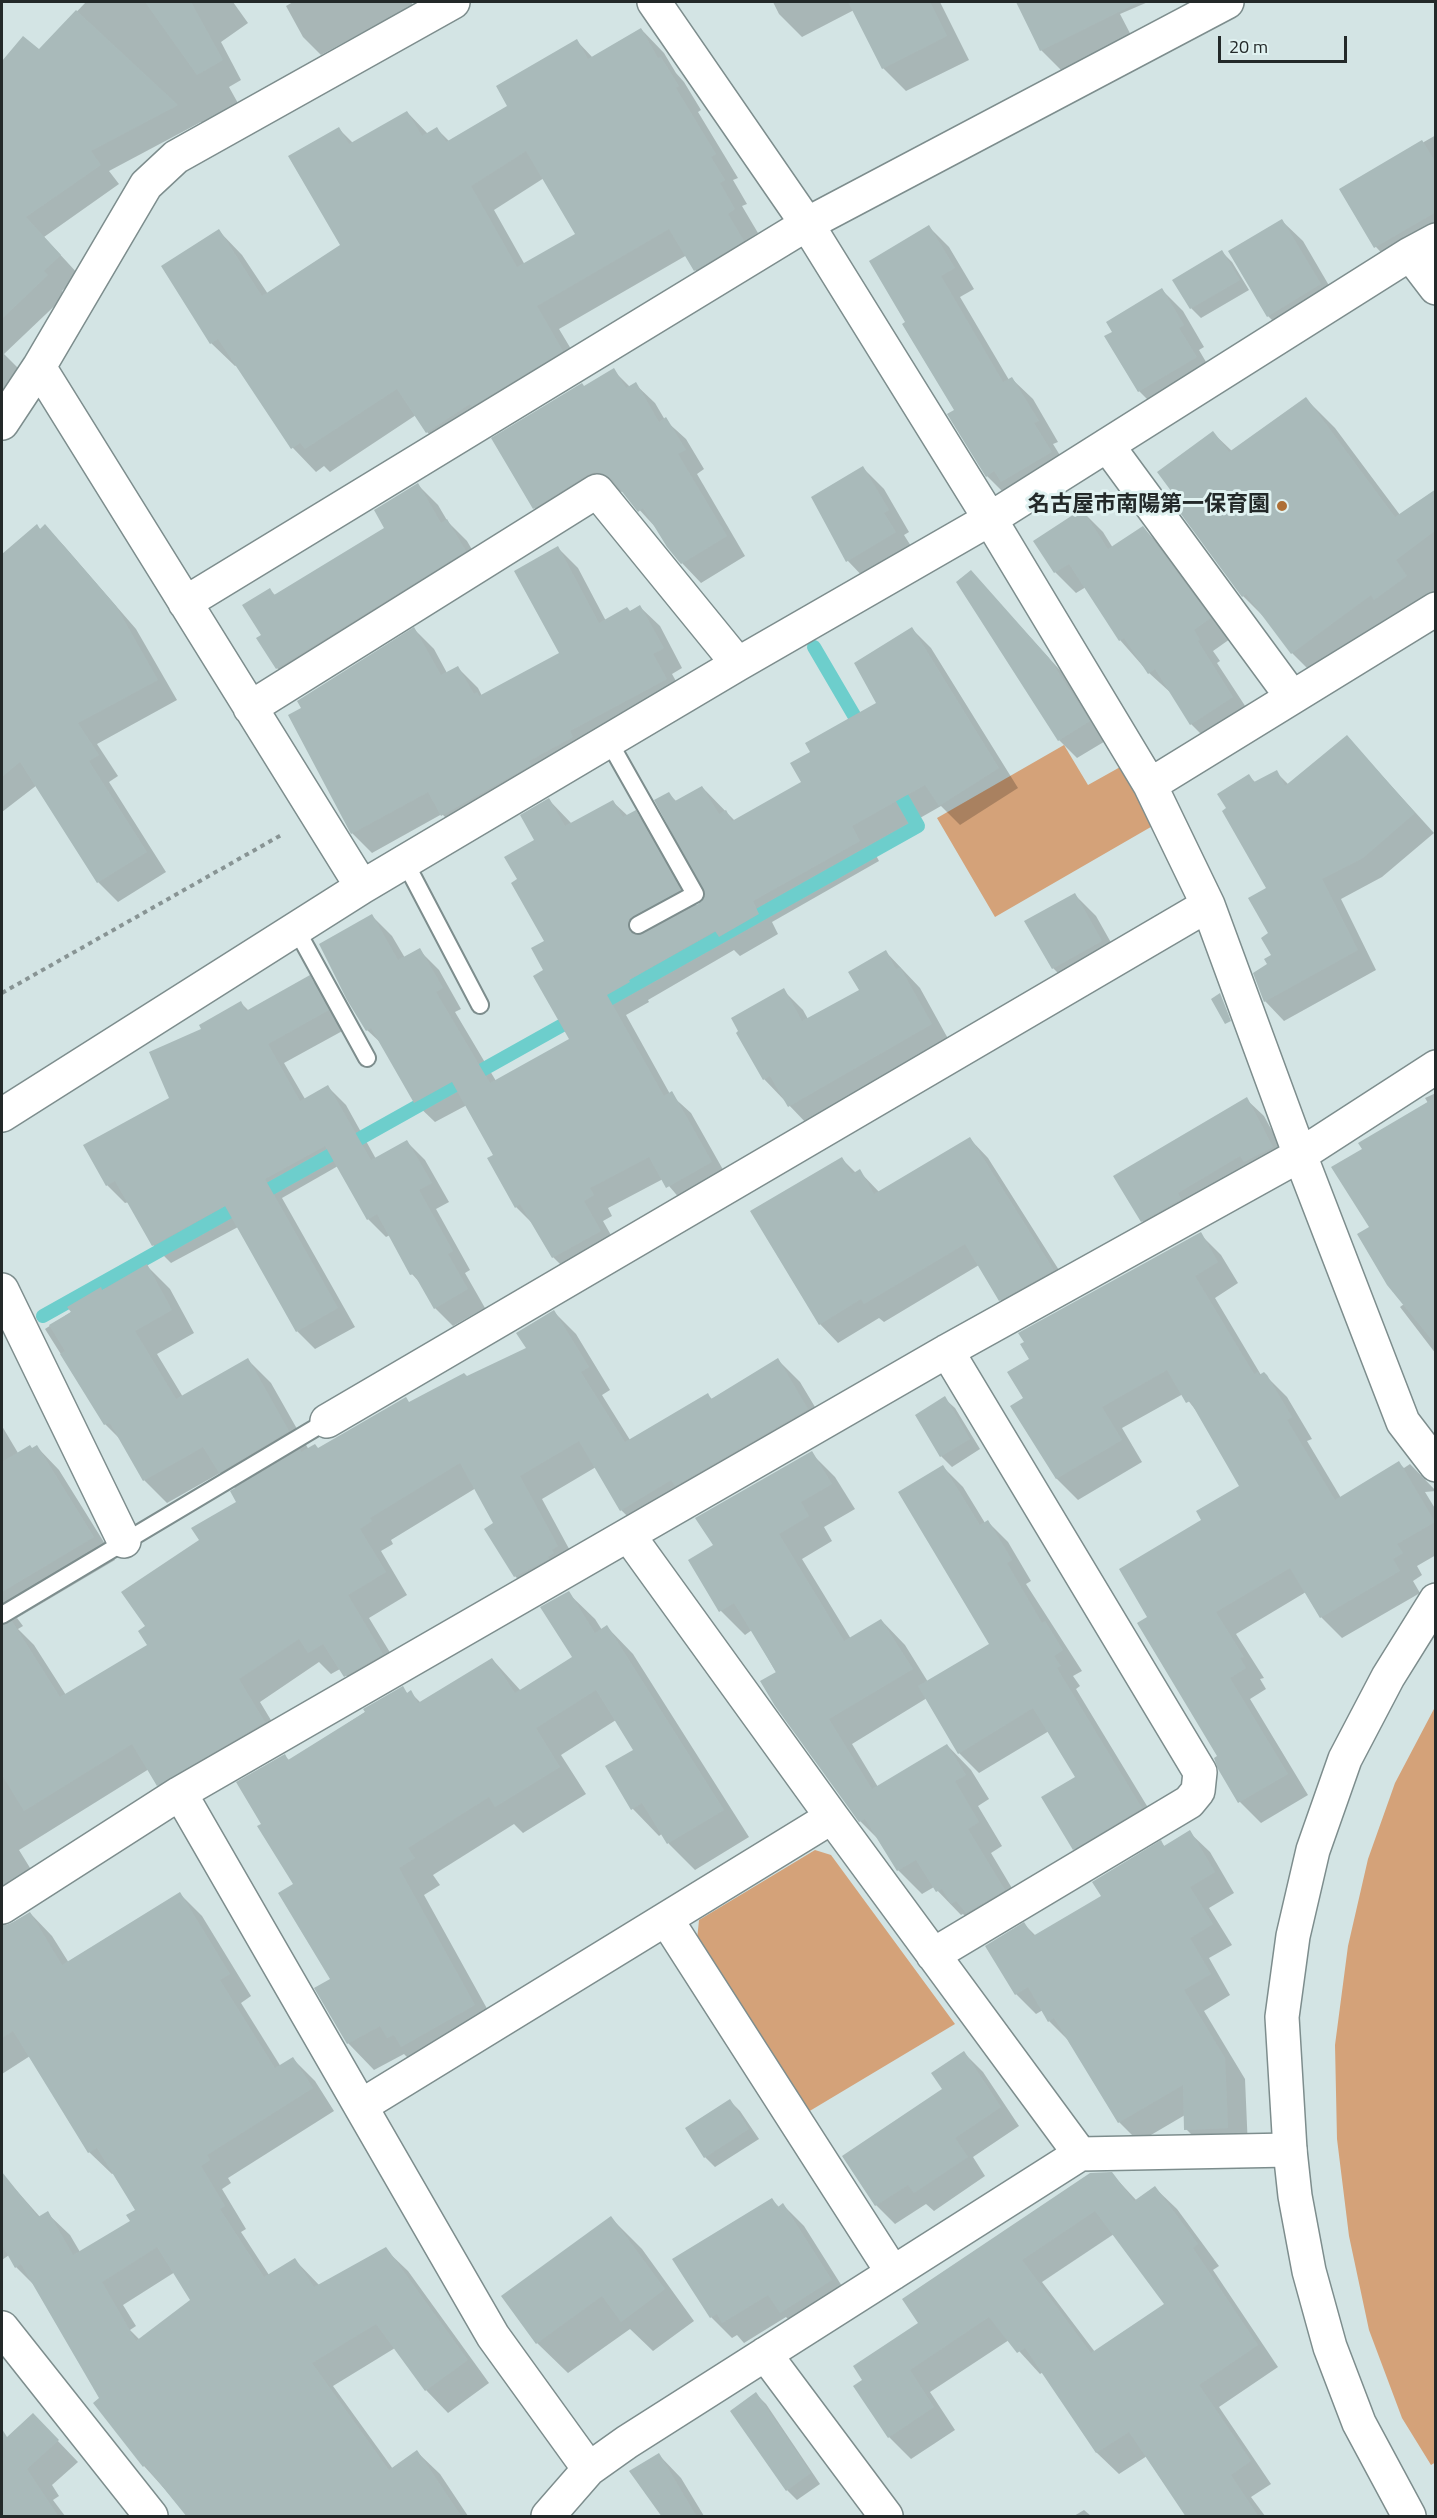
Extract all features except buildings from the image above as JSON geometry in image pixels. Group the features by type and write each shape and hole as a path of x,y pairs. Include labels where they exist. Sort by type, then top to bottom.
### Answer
{"street":[{"path":"2,423 39,366 146,184 176,157 453,2"},
{"path":"654,2 807,224 990,519 1150,785 1208,905 1300,1155 1403,1422 1436,1465"},
{"path":"185,603 807,224 1220,3"},
{"path":"2,1115 405,862 608,740 990,519 1423,247 1436,288"},
{"path":"39,366 362,888"},
{"path":"1107,445 1292,697"},
{"path":"250,708 597,491 738,664"},
{"path":"1150,785 1436,609"},
{"path":"327,1421 1208,905"},
{"path":"2,1907 180,1794 947,1351 1300,1155 1436,1067"},
{"path":"2,1290 124,1541"},
{"path":"933,1955 1189,1802 1198,1791 1200,1772 947,1351"},
{"path":"629,1536 1080,2154"},
{"path":"1409,2517 1359,2423 1330,2347 1309,2271 1295,2196 1290,2150 1282,2017 1293,1936 1313,1850 1346,1759 1388,1677 1436,1600"},
{"path":"180,1794 493,2336 589,2469"},
{"path":"361,2106 832,1817"},
{"path":"666,1919 893,2273"},
{"path":"548,2517 589,2469 627,2442 1080,2154 1290,2150"},
{"path":"2,2328 151,2517"},
{"path":"765,2354 886,2517"}],"lane":[{"path":"608,740 695,894 638,926"},
{"path":"405,862 480,1005"},
{"path":"296,929 367,1058"},
{"path":"2,1615 327,1421"}],"path":[{"path":"2,993 317,815"}],"shaded area":[{"path":"1064,745 1088,785 1122,766 1156,824 995,917 937,818"},
{"path":"1435,1707 1436,2462 1431,2465 1402,2418 1369,2330 1349,2236 1337,2139 1335,2045 1348,1946 1368,1859 1395,1783"},
{"path":"815,1850 831,1855 955,2024 808,2112 697,1940 699,1920"}],"waterway":[{"path":"814,647 862,729"},
{"path":"595,1007 918,826 893,782"},
{"path":"43,1316 575,1018"}],"place":[{"name":"名古屋市南陽第一保育園","path":"1282,506"}]}
